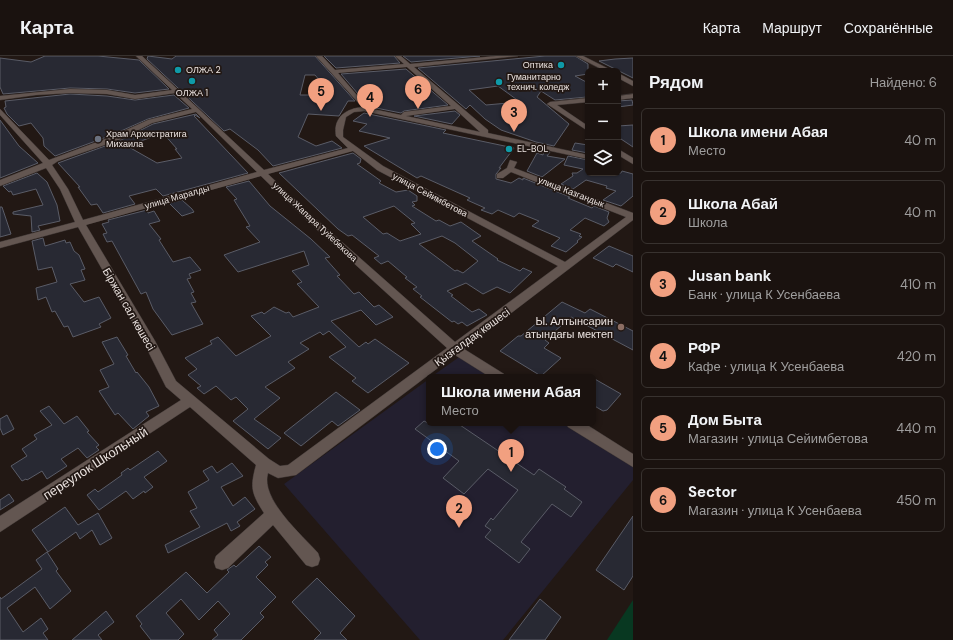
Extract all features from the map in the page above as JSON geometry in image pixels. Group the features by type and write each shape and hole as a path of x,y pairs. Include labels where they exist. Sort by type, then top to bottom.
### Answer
{"street":[{"name":"улица Жапара Туйебекова","path":"139,56 374,277 455,349 495,374"},
{"path":"319,56 365,107 364,109 488,134 585,156"},
{"path":"398,56 488,134"},
{"path":"334,72 515,56"},
{"path":"579,56 600,68"},
{"path":"621,77 633,84"},
{"path":"621,83 633,89"},
{"path":"0,98 36,93 70,91 108,92 136,97 176,91"},
{"path":"621,98 633,96"},
{"path":"585,100 550,104 585,127"},
{"path":"397,116 456,107"},
{"name":"улица Сейимбетова","path":"364,109 348,111 342,116 340,122 338,134 340,138 353,149 380,168 567,267"},
{"path":"0,183 48,164 55,159 129,133 150,121 197,110"},
{"name":"Біржан сал көшесі","path":"0,111 10,127 48,164 64,189 81,224 149,341 171,384 264,463 278,472 291,471"},
{"name":"улица Маралды","path":"0,245 81,224 262,172 353,149"},
{"path":"621,153 633,163"},
{"path":"621,162 633,163"},
{"name":"улица Казгандык","path":"500,176 511,165 633,216"},
{"name":"Қызғалдақ көшесі","path":"291,471 567,267 633,216"},
{"name":"переулок Школьный","path":"0,525 190,401"},
{"path":"578,426 633,461"},
{"path":"264,463 259,484 262,496 274,514 312,559"},
{"path":"222,562 274,514"}],"shaded area":[{"path":"462,355 492,374 435,374"},
{"path":"426,381 426,426 573,426 633,465 633,480 503,640 420,640 284,484"}],"green space":[{"path":"633,600 633,640 607,640"}],"building":[{"path":"45,56 98,56 139,60 169,89 135,93 107,89 70,88 3,94 0,87 0,58 31,62"},
{"path":"148,56 172,59 176,56 315,56 355,101 348,101 339,116 308,114 298,137 316,146 332,141 342,148 273,166 258,150 230,129 224,131 147,59","holes":["305,75 315,75 332,95 300,95"]},
{"path":"324,56 394,56 400,63 336,68"},
{"path":"403,56 480,56 411,62"},
{"path":"545,56 575,56 588,64 588,68 585,68 585,74 575,76 585,81 585,97 555,100 541,91 537,97 569,124 554,146 536,142 501,130 485,119 470,105 466,109 418,68","holes":["498,86 520,102 486,105 469,90"]},
{"path":"633,58 633,78 621,72 621,68 613,68 599,61"},
{"path":"406,69 448,105 404,111 401,113 371,107 379,101 364,101 341,74"},
{"path":"70,94 107,96 135,100 174,95 189,108 148,119 112,135 55,156 44,146 43,138 31,123 19,126 7,114 4,108 6,107 5,101"},
{"path":"632,100 633,105 621,107 621,101"},
{"path":"455,111 460,115 452,124 414,116"},
{"path":"364,113 446,130 443,133 514,148 499,168 501,168 496,174 496,179 511,183 519,178 523,180 523,178 570,197 568,198 592,208 594,206 609,212 607,218 609,222 604,226 585,218 570,230 581,234 579,236 582,237 566,252 551,246 560,238 532,226 539,221 519,213 514,217 498,210 492,214 481,210 485,208 467,200 470,198 421,176 417,178 364,146 390,138 359,131 367,124 353,121"},
{"path":"196,114 200,118 195,115 194,116 248,173 163,196 156,189 129,196 135,204 103,213 97,204 91,205 78,187 80,187 58,163 119,141 153,124","holes":["163,133 177,149 175,149 182,158 157,163 127,146"]},
{"path":"0,120 19,146 38,163 0,178"},
{"path":"633,125 633,147 621,139 621,126"},
{"path":"575,143 585,145 585,152 572,150"},
{"path":"544,151 550,152 547,156 565,159 542,177 527,171 537,153 543,155"},
{"path":"353,153 361,159 360,163 357,164 381,181 379,183 396,192 408,190 417,196 417,201 412,202 415,205 412,206 436,221 439,220 450,226 461,222 481,236 472,241 498,259 497,260 520,271 523,268 532,272 510,293 497,287 483,294 466,283 447,291 453,295 451,296 472,312 479,309 487,315 467,326 462,322 458,324 454,321 452,322 420,297 422,296 413,289 417,287 405,278 407,277 388,261 381,264 374,258 379,256 352,235 348,236 338,229 279,173","holes":["394,206 415,223 411,224 421,234 400,241 387,233 383,234 363,217","442,236 455,243 478,261 463,273 457,270 455,271 419,244"]},
{"path":"568,156 585,159 585,176 621,176 622,171 633,174 633,196 621,206 603,200 616,191 606,188 607,186 586,180 573,189 561,184 573,176 572,173 577,173 583,169 564,165"},
{"path":"37,173 47,182 57,205 60,221 38,226 40,230 32,232 31,216 13,214 13,212 43,205 36,189 13,195 11,191 9,192 3,186"},
{"path":"249,181 270,206 311,239 330,257 325,258 340,275 337,276 354,294 359,292 374,307 379,305 393,317 376,325 361,310 331,321 359,347 366,342 368,344 375,339 409,363 368,393 352,381 356,378 329,357 346,347 329,331 323,335 320,332 300,343 309,349 288,362 295,368 265,387 280,398 254,419 281,438 268,449 233,421 248,409 236,397 231,400 216,386 204,394 197,388 201,386 188,375 197,369 185,358 212,344 210,341 218,337 236,356 271,336 251,316 262,312 264,314 274,307 286,313 289,312 293,317 319,307 297,284 302,282 292,271 309,265 304,251 238,272 224,255 260,242 246,227 250,226 234,200 237,199 226,187"},
{"path":"182,200 194,212 182,216 169,203"},
{"path":"0,207 2,207 11,234 0,237"},
{"path":"147,210 148,213 154,211 160,221 149,224 161,239 159,240 173,262 190,257 201,270 189,274 191,278 187,279 194,292 191,293 196,302 191,303 203,324 172,335 153,309 146,292 141,294 112,241 107,242 103,234 107,233 102,224 109,222 108,220"},
{"path":"43,238 45,246 65,240 66,243 70,242 74,251 79,255 85,269 81,270 85,280 70,284 84,302 99,297 111,318 99,324 101,327 73,337 68,326 64,327 55,311 52,312 46,297 38,300 36,288 57,282 52,267 38,270 32,241"},
{"path":"609,246 633,256 633,272 616,264 613,267 593,258"},
{"path":"562,302 585,313 590,309 633,331 633,350 571,317 545,340 549,343 544,348 561,358 543,374 538,374 500,351 518,336 521,336"},
{"path":"117,337 128,355 126,356 136,373 137,372 149,387 159,406 146,412 149,416 133,429 118,413 115,415 99,391 109,387 100,370 114,364 102,342"},
{"path":"596,380 621,394 607,410 603,411 596,407"},
{"path":"336,392 360,410 338,426 332,421 301,446 284,433"},
{"path":"49,406 64,424 77,416 89,431 87,432 99,445 96,447 99,450 87,458 78,448 61,459 67,466 47,479 42,471 27,480 22,481 11,466 27,456 22,449 37,439 34,435 52,425 40,411"},
{"path":"7,415 14,429 3,435 0,428 0,419"},
{"path":"424,421 426,422 426,426 461,426 534,475 539,469 566,487 564,489 582,502 571,517 552,504 521,542 530,549 519,563 485,537 491,530 485,526 491,518 493,520 518,490 488,469 464,494 443,478 459,461 415,429"},
{"path":"158,451 167,461 144,477 153,487 145,493 144,491 133,499 126,491 99,510 87,495 95,489 98,492 122,475 121,473 128,468 130,470"},
{"path":"232,463 243,476 221,487 233,506 245,497 255,509 237,522 240,526 231,531 227,523 168,553 165,545 200,527 190,511 197,508 188,492 209,480 203,471 212,466 217,473"},
{"path":"9,494 14,501 0,510 0,500"},
{"path":"65,507 78,525 98,513 112,538 100,545 92,530 80,539 76,532 48,552 32,530"},
{"path":"633,516 633,576 624,590 596,570"},
{"path":"259,546 271,557 265,562 268,565 256,577 276,597 260,613 264,617 241,640 212,640 218,635 214,630 230,614 218,601 199,620 181,599 166,613 184,634 178,640 151,640 140,626 142,624 136,616 186,572 207,593 229,572 227,570 234,565 236,567"},
{"path":"47,552 58,569 56,571 71,591 50,609 35,587 7,608 23,632 41,618 48,629 43,633 48,640 0,640 0,597 1,599 42,569 36,560"},
{"path":"317,578 355,616 340,633 347,640 314,640 321,633 292,602"},
{"path":"540,599 561,617 545,640 509,640"},
{"path":"106,611 114,622 98,635 102,640 72,640"}],"place":[{"name":"Оптика","path":"561,65"},
{"name":"ОЛЖА 2","path":"178,70"},
{"name":"ОЛЖА 1","path":"192,81"},
{"name":"Гуманитарно технич. коледж","path":"499,82"},
{"name":"Sector","path":"418,109"},
{"name":"Дом Быта","path":"321,111"},
{"name":"РФР","path":"370,117"},
{"name":"Jusan bank","path":"514,132"},
{"name":"Храм Архистратига Михаила","path":"98,139"},
{"name":"EL-BOL","path":"509,149"},
{"name":"Ы. Алтынсарин атындағы мектеп","path":"621,327"},
{"name":"Школа имени Абая","path":"511,472"},
{"name":"Школа Абай","path":"459,528"}]}
